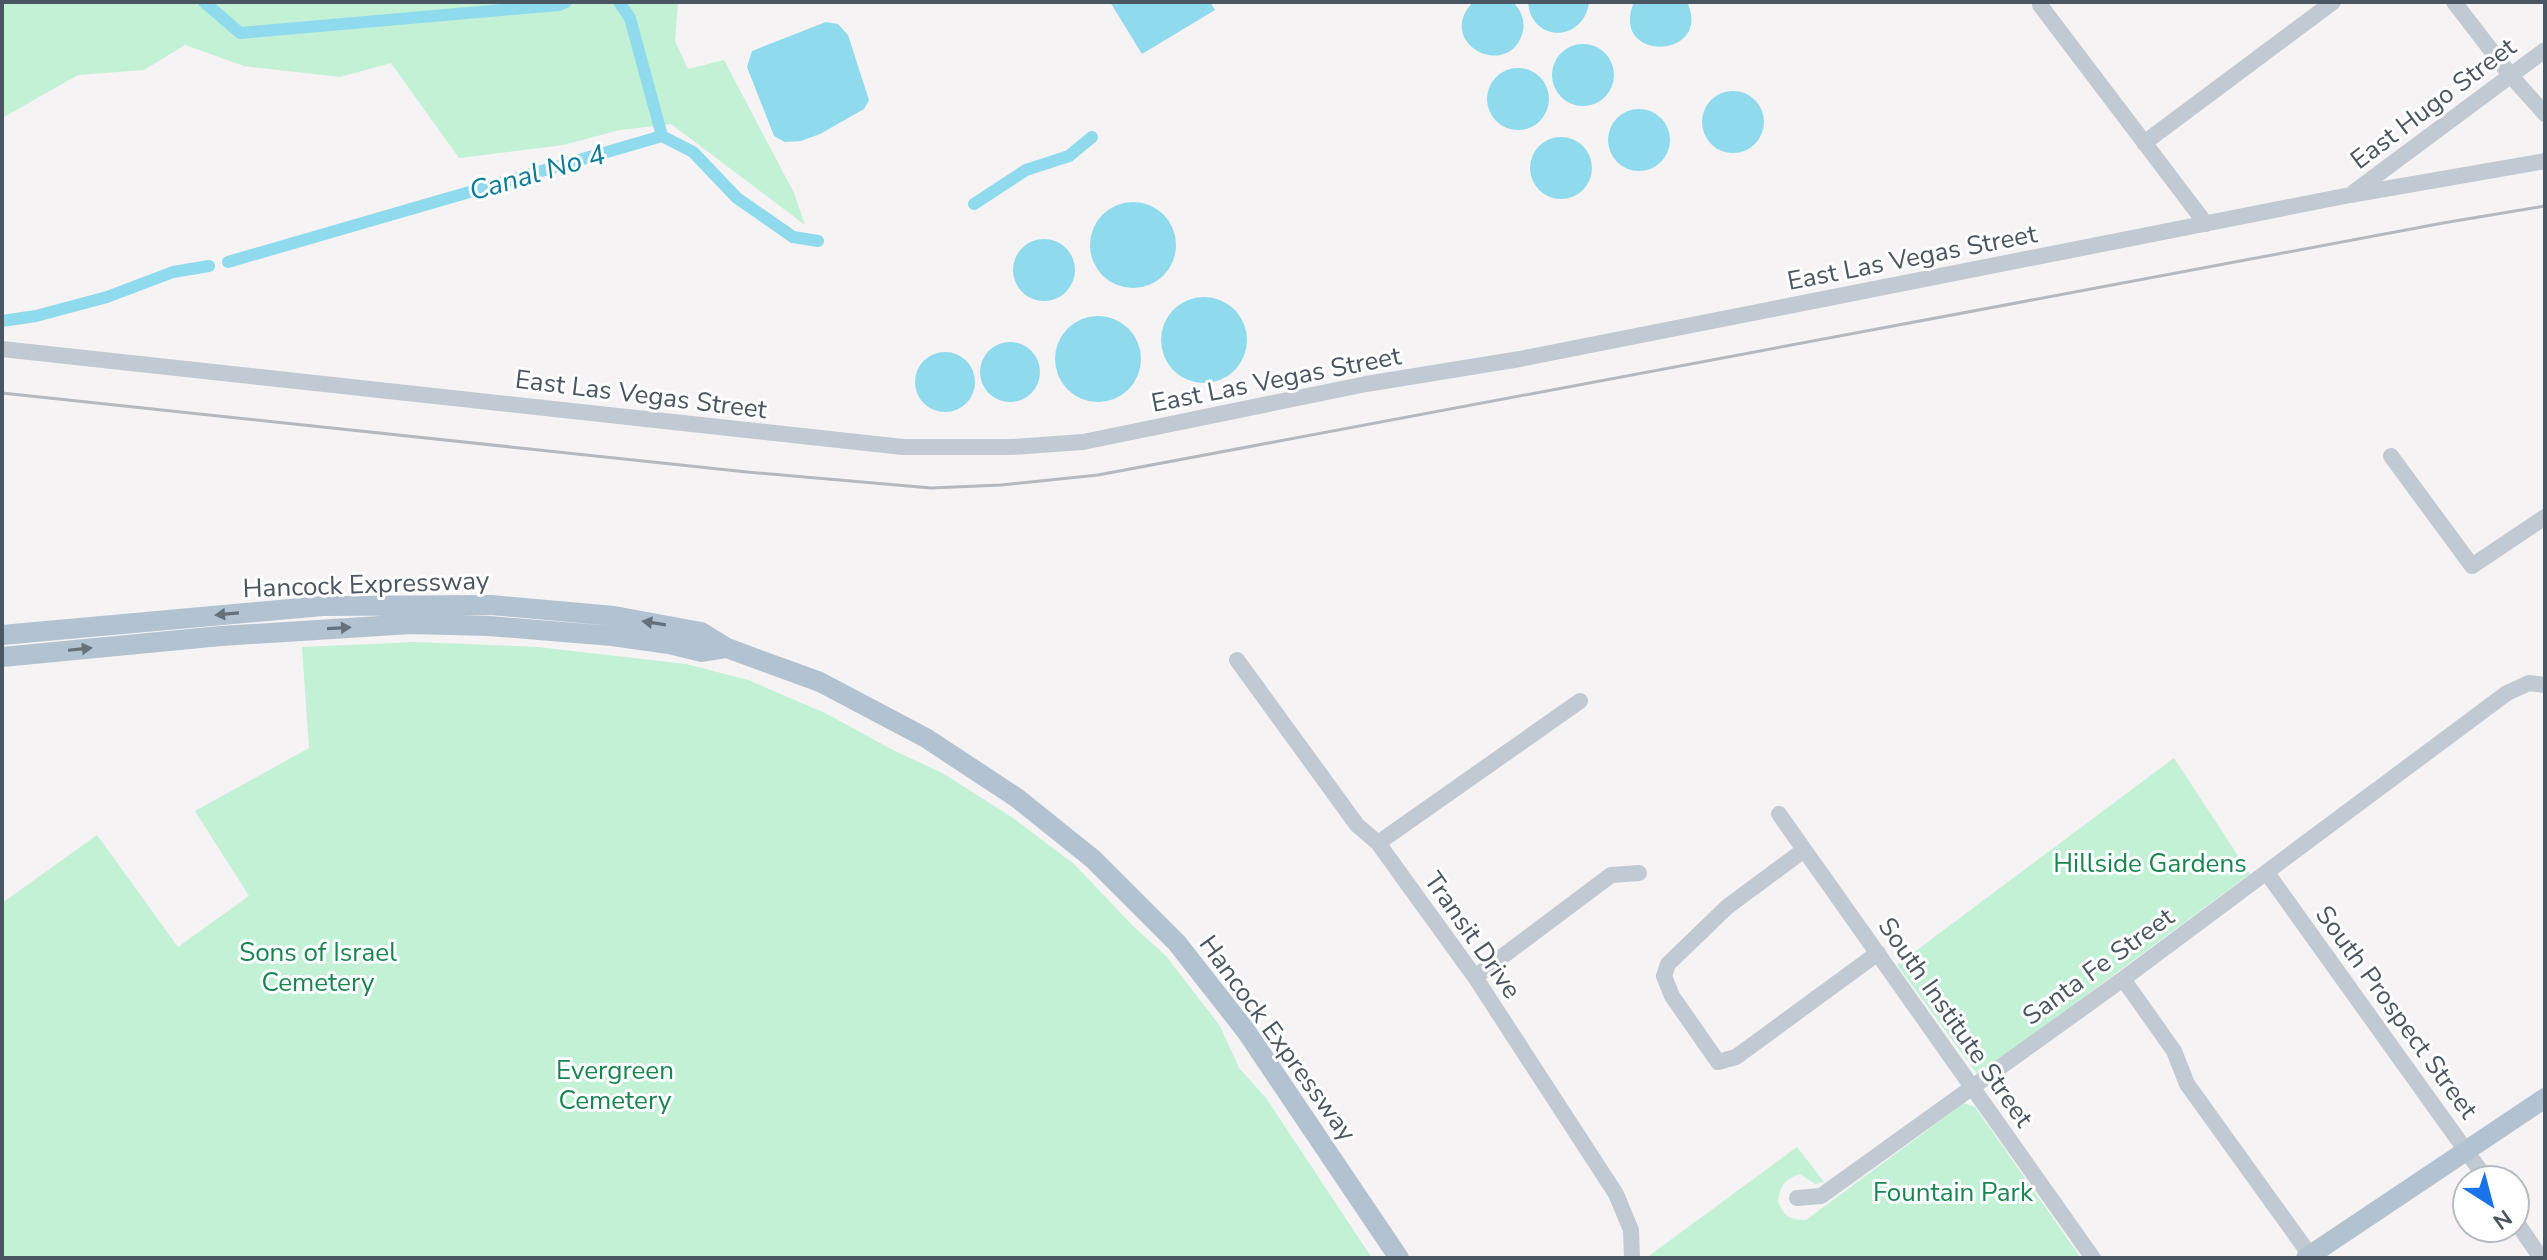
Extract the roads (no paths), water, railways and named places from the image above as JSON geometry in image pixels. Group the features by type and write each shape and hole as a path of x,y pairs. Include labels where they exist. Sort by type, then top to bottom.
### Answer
{"main road":[{"name":"Hancock Expressway","path":"2,635 323,606 459,604 614,616 701,632 727,648 820,682 926,738 1017,798 1093,859 1200,970 1278,1076 1399,1258"},
{"name":"Hancock Expressway","path":"2,657 221,636 411,624 489,626 612,636 702,652 727,648"},
{"path":"2308,1257 2545,1098"}],"street":[{"path":"2144,143 2333,2"},
{"path":"2454,2 2511,76 2545,114"},
{"path":"2040,5 2206,224"},
{"name":"East Hugo Street","path":"2350,195 2545,50"},
{"name":"East Las Vegas Street","path":"2,349 903,447 1011,447 1083,442 1366,384 1520,359 2350,195 2545,161"},
{"path":"2391,456 2472,566 2545,517"},
{"name":"Transit Drive","path":"1237,660 1357,825 1378,843 1475,977 1616,1194 1631,1230 1632,1258"},
{"name":"Santa Fe Street","path":"1797,1198 1821,1196 2123,979 2507,693 2529,683 2543,684"},
{"path":"1378,843 1580,701"},
{"name":"South Institute Street","path":"1779,814 2093,1258"},
{"path":"1804,850 1727,907 1668,964 1664,976 1672,996 1718,1062 1736,1057 1878,953"},
{"path":"1475,977 1611,875 1639,873"},
{"name":"South Prospect Street","path":"2267,873 2475,1164"},
{"path":"2123,979 2174,1051 2187,1084 2308,1257"}],"water":[{"path":"1110,2 1210,2 1215,10 1142,54"},
{"path":"1473,2 1513,2 1523,23 1516,46 1504,54 1491,55 1478,51 1468,43 1462,31 1463,17"},
{"path":"1528,2 1589,2 1578,25 1558,33 1538,25 1531,15"},
{"path":"1634,2 1687,2 1691,21 1686,35 1675,44 1661,47 1646,44 1635,36 1630,22"},
{"path":"826,22 838,24 848,35 869,100 864,109 820,134 801,141 785,142 774,136 747,67 752,51"},
{"path":"1583,44 1605,53 1614,75 1605,97 1583,106 1561,97 1552,75 1561,53"},
{"path":"1518,68 1540,77 1549,99 1540,121 1518,130 1496,121 1487,99 1496,77"},
{"path":"1733,91 1755,100 1764,122 1755,144 1733,153 1711,144 1702,122 1711,100"},
{"path":"1639,109 1661,118 1670,140 1661,162 1639,171 1617,162 1608,140 1617,118"},
{"path":"1561,137 1583,146 1592,168 1583,190 1561,199 1539,190 1530,168 1539,146"},
{"path":"1133,202 1150,205 1164,214 1173,228 1176,245 1173,262 1164,276 1150,285 1133,288 1116,285 1102,276 1093,262 1090,245 1093,228 1102,214 1116,205"},
{"path":"1038,239 1050,239 1066,248 1073,258 1073,282 1066,292 1050,301 1038,301 1018,287 1013,276 1013,264 1027,244"},
{"path":"1204,297 1221,300 1235,309 1244,323 1247,340 1244,357 1235,371 1221,380 1204,383 1187,380 1173,371 1164,357 1161,340 1164,323 1173,309 1187,300"},
{"path":"1098,316 1115,319 1129,328 1138,342 1141,359 1138,376 1129,390 1115,399 1098,402 1081,399 1067,390 1058,376 1055,359 1058,342 1067,328 1081,319"},
{"path":"1010,342 1021,344 1031,351 1038,361 1038,383 1031,393 1021,400 1010,402 999,400 989,393 982,383 980,372 982,361 989,351 999,344"},
{"path":"945,352 956,354 966,361 973,371 973,393 966,403 956,410 945,412 934,410 924,403 917,393 915,382 917,371 924,361 934,354"}],"waterway":[{"path":"204,2 240,33 566,2"},
{"path":"619,2 630,18 662,136"},
{"name":"Canal No 4","path":"228,262 662,136 693,152 737,198 793,237 818,241"},
{"name":"Canal No 4","path":"974,204 1026,170 1069,156 1092,137"},
{"name":"Canal No 4","path":"2,321 36,316 107,297 173,272 209,266"}],"railway":[{"path":"2,393 747,472 931,488 1001,485 1098,475 2545,206"}],"park label":[{"name":"Hillside Gardens","path":"2150,863"},
{"name":"Sons of Israel Cemetery","path":"318,967"},
{"name":"Evergreen Cemetery","path":"615,1085"},
{"name":"Fountain Park","path":"1953,1192"}]}
